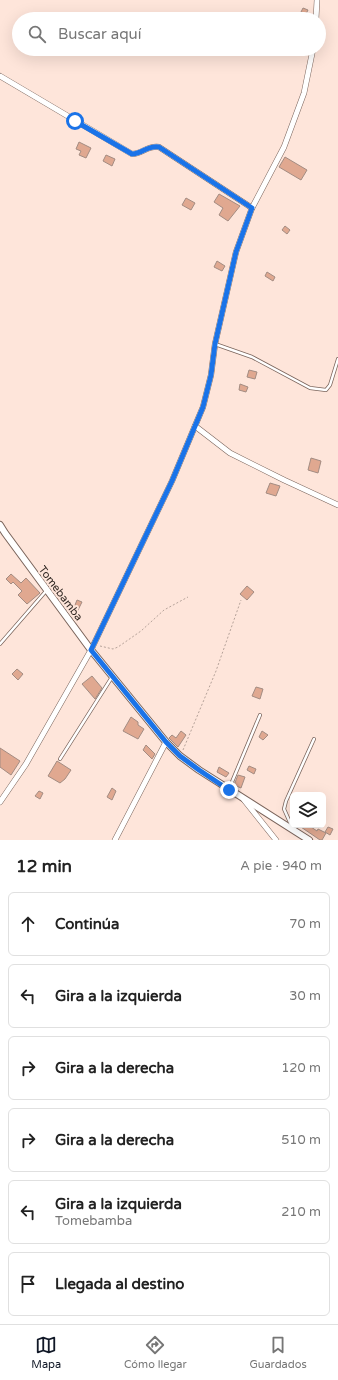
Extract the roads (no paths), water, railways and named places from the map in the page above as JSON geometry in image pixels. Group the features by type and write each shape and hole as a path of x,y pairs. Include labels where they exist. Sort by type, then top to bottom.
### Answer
{"street":[{"path":"316,12 317,0"},
{"path":"0,802 26,764 91,650 172,481 196,426 203,407 211,375 215,344 236,252 252,208 284,147 304,93 312,56"},
{"path":"0,76 132,154 137,154 150,147 159,147 252,208"},
{"path":"196,426 230,453 338,505"},
{"name":"Tomebamba","path":"0,525 46,591 91,650 166,742 180,756 199,770 309,840"},
{"path":"116,840 166,742"},
{"path":"244,799 276,840"}],"lane":[{"path":"215,344 252,357 310,388 319,390 326,390 330,385 338,359"},
{"path":"0,644 46,591"},
{"path":"60,760 112,676"},
{"path":"229,790 260,715"},
{"path":"292,829 284,809 286,801 314,739"}]}
